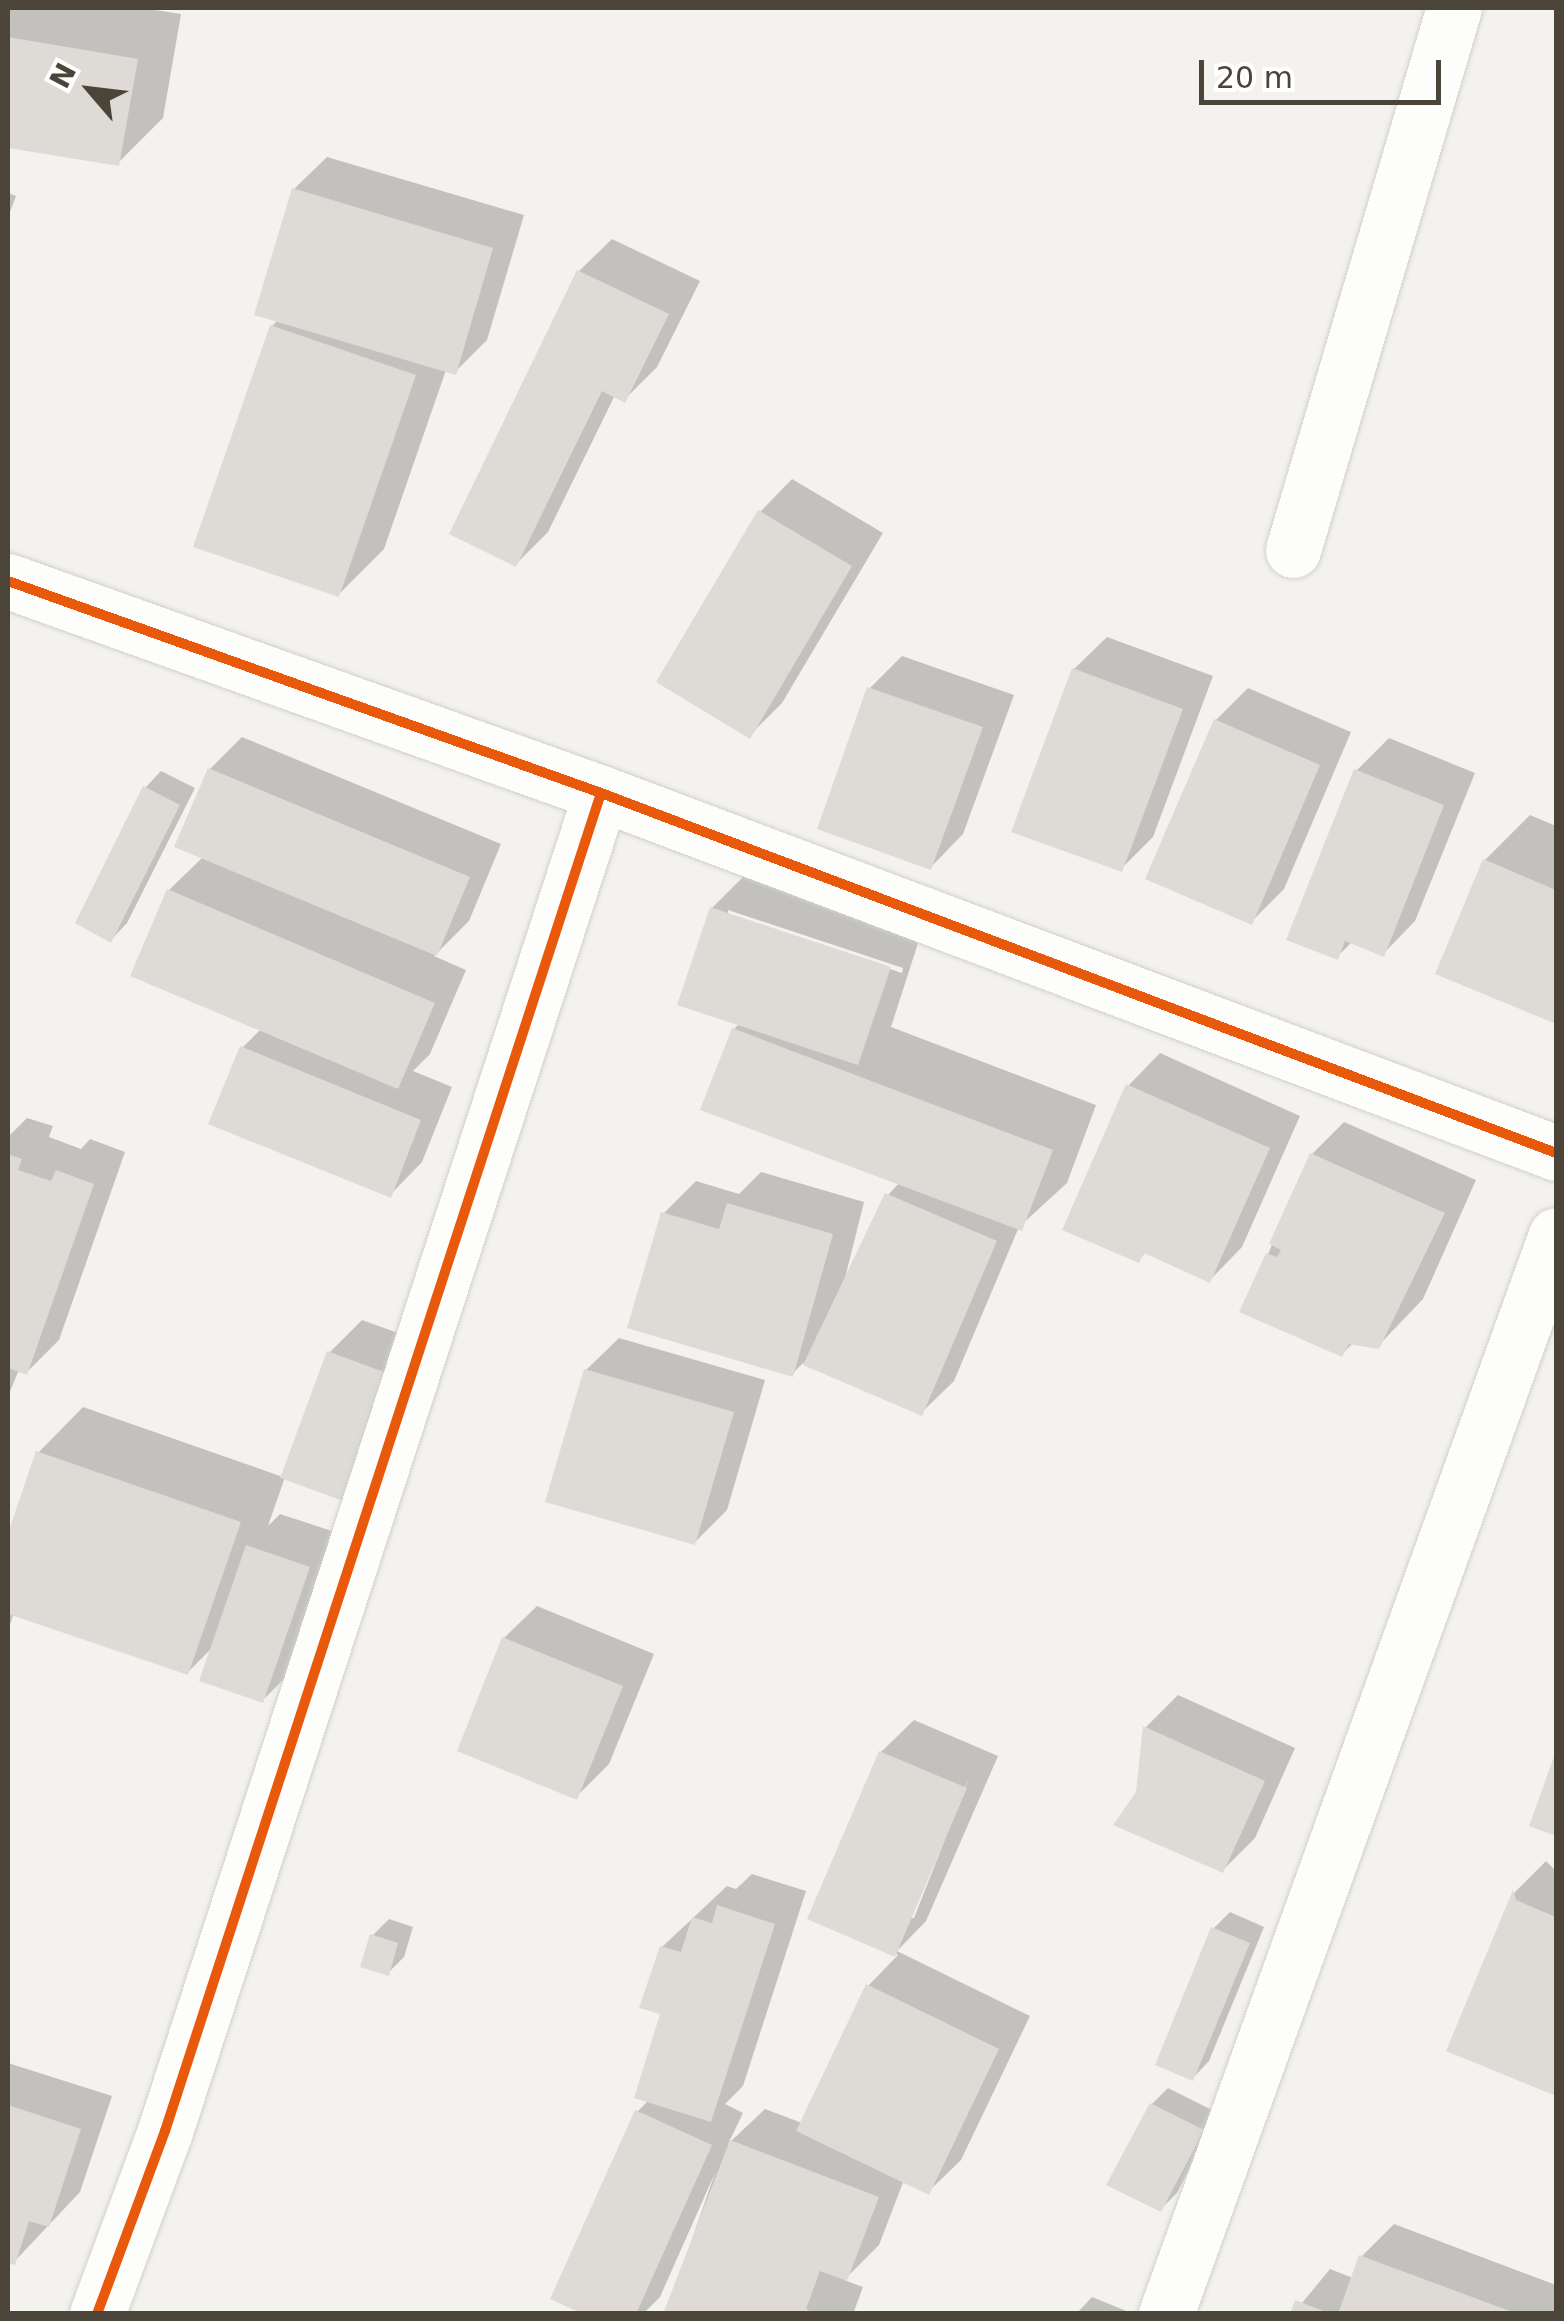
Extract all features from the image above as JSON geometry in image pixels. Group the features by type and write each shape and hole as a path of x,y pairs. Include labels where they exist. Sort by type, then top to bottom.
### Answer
{"street":[{"path":"1293,550 1454,8"},
{"path":"8,581 601,793 1556,1153"},
{"path":"97,2314 165,2131 601,793"},
{"path":"1166,2314 1556,1235"}],"building":[{"path":"8,37 138,59 119,166 8,148"},
{"path":"292,188 493,248 456,375 254,315"},
{"path":"577,270 669,314 625,403 602,391 516,567 449,534"},
{"path":"270,325 416,375 339,597 193,547"},
{"path":"758,510 852,566 750,739 656,682"},
{"path":"1072,668 1183,709 1122,872 1011,832"},
{"path":"867,687 983,727 931,870 817,829"},
{"path":"1214,719 1320,765 1252,925 1145,879"},
{"path":"208,768 470,877 437,956 174,847"},
{"path":"1354,769 1444,805 1384,957 1345,941 1338,960 1286,940"},
{"path":"143,786 180,805 111,943 75,923"},
{"path":"1483,859 1556,890 1556,1024 1435,974"},
{"path":"167,889 435,1003 398,1089 130,976"},
{"path":"710,907 891,967 858,1065 677,1005"},
{"path":"732,1028 1053,1150 1022,1231 700,1110"},
{"path":"240,1046 421,1120 391,1198 208,1124"},
{"path":"1126,1084 1270,1148 1210,1283 1144,1253 1139,1263 1062,1230"},
{"path":"1310,1153 1445,1213 1379,1349 1349,1344 1342,1357 1239,1312 1266,1253 1277,1257 1281,1250 1269,1244"},
{"path":"8,1154 22,1159 18,1170 51,1181 56,1170 94,1184 27,1375 8,1368"},
{"path":"885,1193 997,1241 922,1416 803,1365"},
{"path":"727,1203 833,1234 793,1377 627,1328 661,1212 719,1229"},
{"path":"327,1351 392,1375 346,1502 280,1478"},
{"path":"584,1369 734,1412 695,1545 545,1502"},
{"path":"36,1451 241,1522 188,1675 8,1614 8,1533"},
{"path":"246,1545 310,1567 263,1703 199,1681"},
{"path":"502,1637 623,1686 577,1800 457,1751"},
{"path":"1143,1726 1265,1781 1223,1873 1113,1825 1136,1792"},
{"path":"879,1751 967,1788 895,1957 807,1919"},
{"path":"1556,1751 1556,1836 1529,1826"},
{"path":"1513,1890 1516,1900 1556,1917 1556,2096 1446,2051"},
{"path":"717,1905 775,1924 711,2122 634,2098 660,2014 639,2008 660,1946 681,1952 692,1917 712,1923"},
{"path":"1211,1927 1250,1943 1193,2081 1155,2065"},
{"path":"370,1934 398,1943 389,1976 360,1967"},
{"path":"866,1984 999,2049 929,2195 796,2131"},
{"path":"1150,2103 1204,2130 1161,2212 1106,2185"},
{"path":"8,2105 81,2129 49,2227 29,2221 15,2265 8,2263"},
{"path":"635,2110 712,2145 636,2314 583,2314 550,2299"},
{"path":"730,2140 879,2197 847,2281 820,2271 806,2309 816,2314 663,2314"},
{"path":"1359,2255 1515,2313 1515,2314 1338,2314"},
{"path":"1295,2300 1329,2313 1329,2314 1290,2314"}],"cycle path":[{"path":"8,581 601,793 1556,1153"},
{"path":"97,2314 165,2131 601,793"}]}
